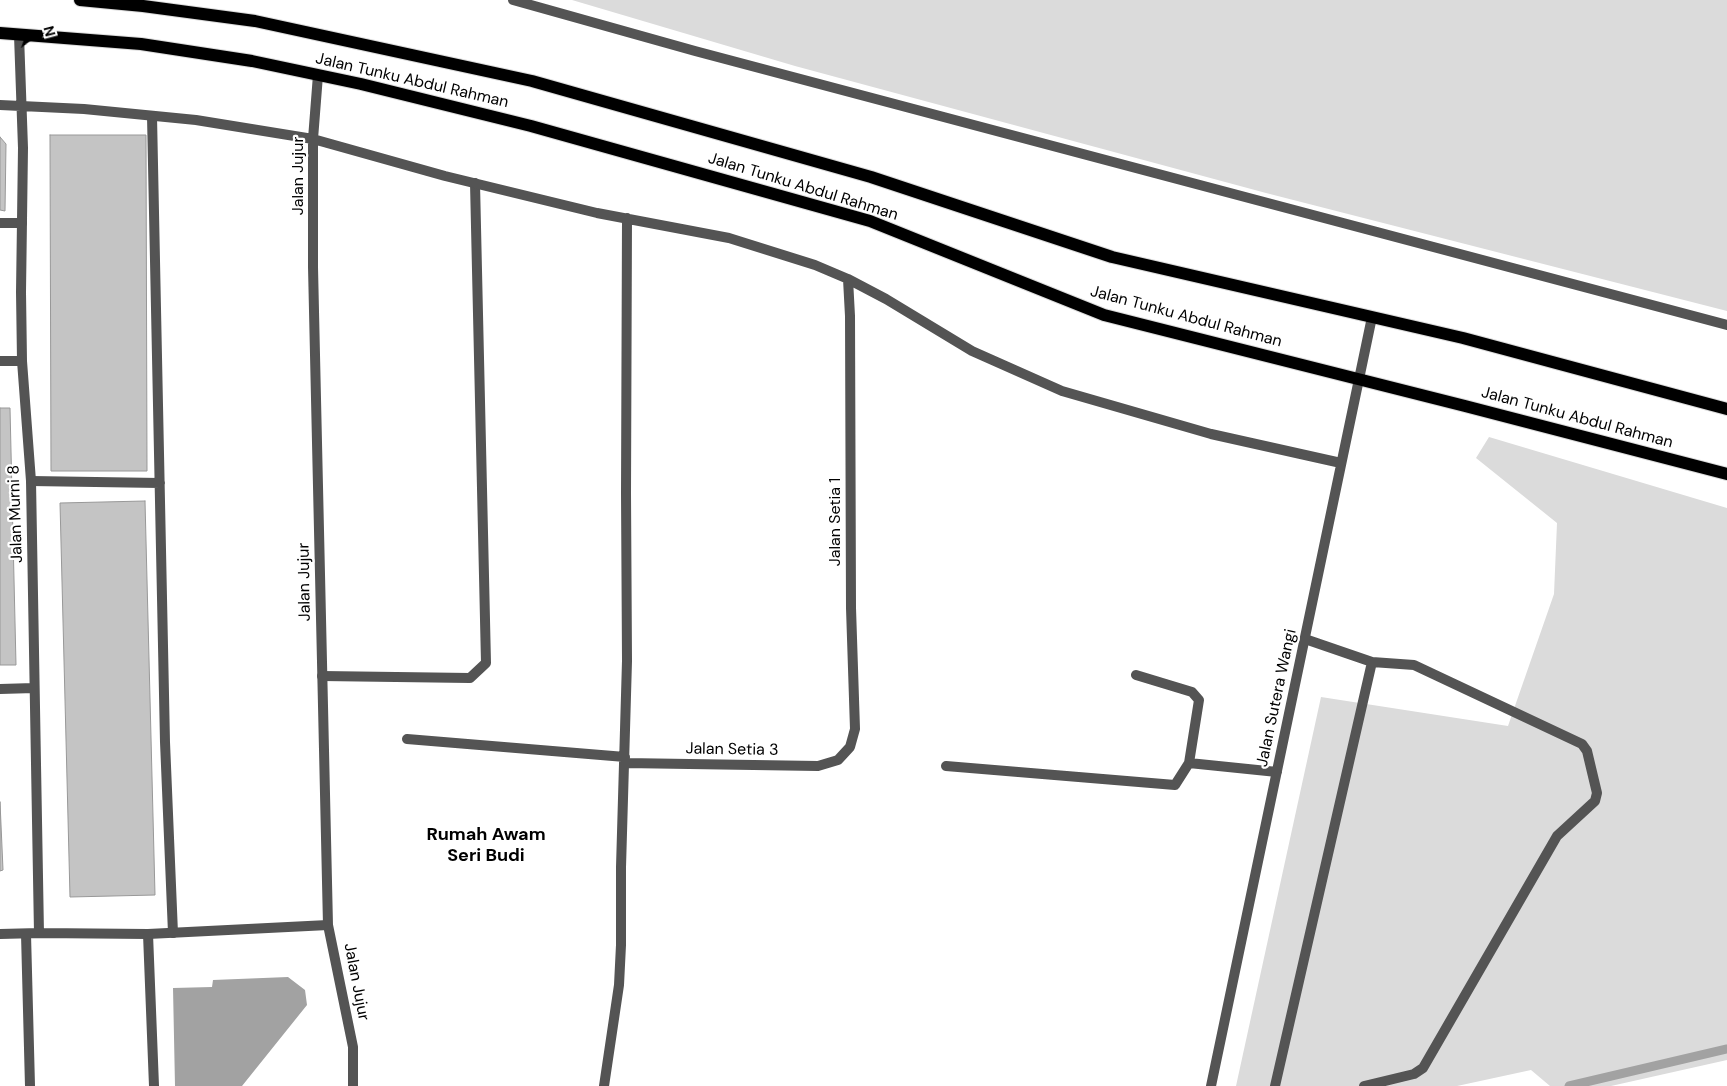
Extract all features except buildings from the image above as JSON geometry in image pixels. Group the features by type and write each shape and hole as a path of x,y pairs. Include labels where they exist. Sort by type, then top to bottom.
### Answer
{"main road":[{"name":"Jalan Tunku Abdul Rahman","path":"80,0 143,6 254,21 532,81 871,177 1112,257 1463,338 1727,409"},
{"name":"Jalan Tunku Abdul Rahman","path":"0,33 141,44 252,61 531,126 870,221 1104,315 1727,474"}],"street":[{"path":"513,0 704,54 1727,325"},
{"name":"Jalan Murni 8","path":"19,35 22,106 22,361 31,481 39,933"},
{"name":"Jalan Jujur","path":"318,75 313,139 314,277 328,924 353,1046 353,1086"},
{"path":"0,105 196,120 313,139 475,183 597,213 729,238 815,265 848,279 886,299 972,351 1062,391 1210,434 1341,463"},
{"path":"152,116 165,742 173,933"},
{"path":"322,676 470,678 486,663 475,183"},
{"path":"604,1086 619,985 625,760 627,661 626,218"},
{"path":"0,223 22,223"},
{"name":"Jalan Setia 1","path":"838,760 850,747 855,729 851,608 850,316 848,279"},
{"name":"Jalan Sutera Wangi","path":"1211,1086 1372,317"},
{"path":"0,361 22,361"},
{"path":"31,481 160,483"},
{"path":"1304,639 1372,662 1414,665 1582,744 1586,751 1597,794 1595,801 1557,836 1423,1068 1414,1074 1364,1086"},
{"path":"1275,1086 1372,662"},
{"path":"946,766 1175,785 1189,764 1199,700 1192,692 1136,675"},
{"path":"0,689 34,688"},
{"name":"Jalan Setia 3","path":"407,740 625,760 818,766 838,760"},
{"path":"1189,764 1276,772"},
{"path":"0,934 148,934 328,924"},
{"path":"26,934 30,1086"},
{"path":"148,934 154,1086"}],"shaded area":[{"path":"572,0 1727,0 1727,311 1266,193 795,66"},
{"path":"1489,437 1727,508 1727,1060 1611,1086 1550,1086 1531,1070 1457,1086 1236,1086 1321,697 1508,726 1554,594 1557,523 1476,458"},
{"path":"288,977 305,990 307,1005 242,1086 175,1086 173,988 212,987 213,980"}],"waterway":[{"path":"1569,1086 1727,1049"}],"district":[{"name":"Rumah Awam Seri Budi","path":"486,845"}]}
